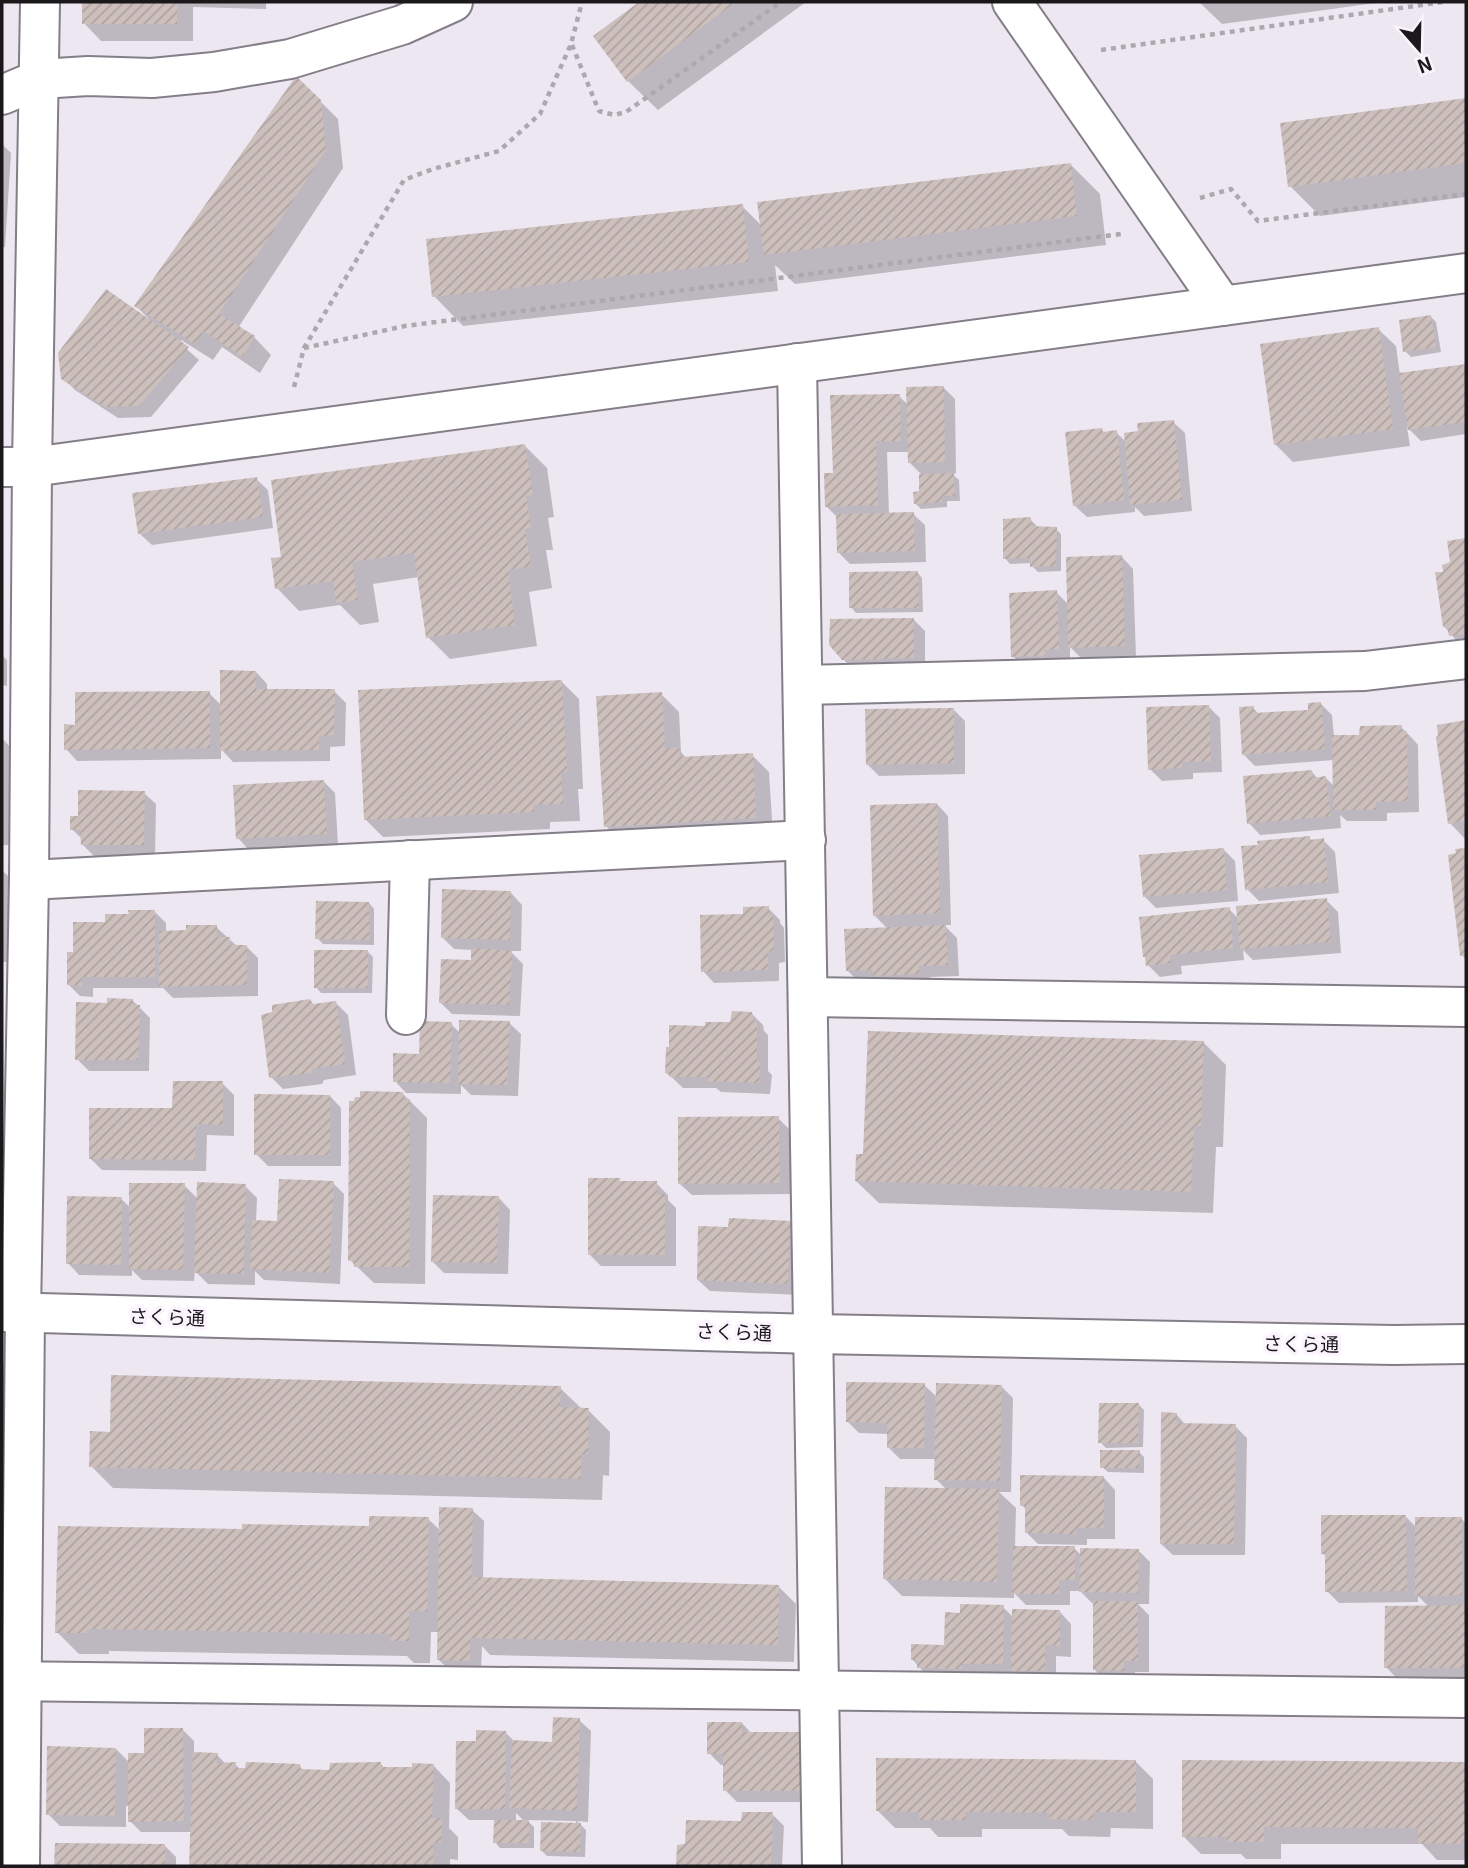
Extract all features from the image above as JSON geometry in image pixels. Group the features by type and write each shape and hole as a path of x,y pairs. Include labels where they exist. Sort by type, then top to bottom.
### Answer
{"street":[{"path":"20,1866 12,1681 16,1312 29,880 17,467 40,79 40,2"},
{"path":"2,95 40,79 88,76 152,78 214,72 290,59 402,25 453,2"},
{"path":"1012,2 1223,306"},
{"path":"17,467 283,434 1466,273"},
{"path":"797,363 822,1866"},
{"path":"803,685 1366,671 1466,659"},
{"path":"29,880 806,840"},
{"path":"406,1014 410,860"},
{"path":"808,997 1466,1007"},
{"name":"さくら通","path":"16,1312 814,1334 1381,1345 1466,1344"},
{"path":"12,1681 1466,1698"}],"path":[{"path":"283,434 304,348 404,180 499,150 540,114 571,44 582,2"},
{"path":"571,44 599,111 614,116 626,112 781,2"},
{"path":"1050,57 1443,2"},
{"path":"304,348 405,326 1144,231 1165,223 1201,197 1231,189 1258,221 1466,194"}],"building":[{"path":"82,2 177,2 177,24 82,24"},
{"path":"639,2 736,2 627,82 593,36"},
{"path":"296,76 321,100 326,150 219,314 255,336 242,357 204,331 195,344 134,306"},
{"path":"1466,98 1466,163 1288,187 1280,123"},
{"path":"1071,163 1077,216 764,255 757,202"},
{"path":"743,204 749,262 432,297 426,239"},
{"path":"106,289 189,347 139,406 105,407 61,379 58,353"},
{"path":"1431,315 1436,347 1403,352 1399,320"},
{"path":"1379,327 1393,429 1274,445 1260,344"},
{"path":"1466,364 1466,422 1408,430 1399,373"},
{"path":"944,386 945,462 908,463 906,387"},
{"path":"900,394 901,441 876,441 878,505 825,507 824,473 833,473 830,395"},
{"path":"1174,420 1182,500 1130,505 1124,433 1138,431 1137,423"},
{"path":"1102,428 1103,432 1117,430 1124,500 1073,506 1065,432"},
{"path":"525,444 533,495 526,496 531,528 525,529 531,566 508,570 515,625 426,638 414,553 352,562 358,600 336,603 333,581 275,589 271,558 281,557 271,480"},
{"path":"954,473 955,496 942,496 942,502 914,504 913,492 919,491 919,474"},
{"path":"257,477 263,517 138,534 132,493"},
{"path":"914,512 915,551 837,553 836,514"},
{"path":"1031,517 1031,526 1057,527 1056,566 1030,567 1030,558 1003,559 1003,519"},
{"path":"1466,538 1466,634 1449,636 1447,627 1443,627 1435,572 1443,572 1442,565 1450,562 1447,541"},
{"path":"1122,555 1125,646 1068,648 1066,557"},
{"path":"918,571 919,608 849,608 849,572"},
{"path":"1057,590 1059,649 1045,650 1045,656 1011,657 1009,593"},
{"path":"914,618 914,658 842,660 829,645 830,619"},
{"path":"220,670 256,671 256,689 335,689 334,735 319,736 319,750 220,751"},
{"path":"562,680 567,772 561,772 563,804 533,805 534,812 364,820 358,690"},
{"path":"210,691 210,748 64,750 64,724 75,725 75,692"},
{"path":"662,692 665,749 679,747 680,757 753,753 756,818 604,827 596,696"},
{"path":"1321,702 1325,749 1242,755 1239,707 1254,706 1254,713 1308,710 1308,703"},
{"path":"1209,705 1211,761 1182,762 1182,768 1148,770 1146,707"},
{"path":"954,708 954,763 866,765 865,709"},
{"path":"1466,720 1465,829 1463,821 1448,824 1436,737 1437,725"},
{"path":"1402,725 1402,732 1407,731 1408,801 1376,802 1376,810 1333,810 1332,735 1359,735 1360,726"},
{"path":"1312,770 1313,778 1326,776 1331,816 1247,824 1243,776"},
{"path":"324,780 327,834 236,839 233,785"},
{"path":"78,790 145,791 144,845 81,845 80,830 70,830 70,816 78,816"},
{"path":"937,803 940,913 873,916 870,805"},
{"path":"1310,836 1310,840 1324,838 1328,882 1245,890 1241,846 1258,845 1257,841"},
{"path":"1224,848 1227,890 1143,897 1139,855"},
{"path":"1466,848 1466,955 1460,956 1448,855 1456,853 1455,849"},
{"path":"442,889 511,891 510,940 441,938"},
{"path":"1327,898 1331,942 1240,949 1236,906"},
{"path":"316,901 369,902 369,940 315,939"},
{"path":"769,906 769,915 773,914 774,951 768,952 768,970 701,972 700,915 743,914 743,907"},
{"path":"1230,907 1233,948 1170,955 1171,963 1146,966 1139,917"},
{"path":"128,910 155,910 155,977 82,977 82,986 67,985 67,952 73,952 73,922 105,922 105,914 129,914"},
{"path":"186,925 217,925 217,937 230,937 230,945 247,945 247,985 159,987 159,931 186,930"},
{"path":"946,925 948,965 919,966 920,974 873,976 872,970 846,971 844,929"},
{"path":"471,948 512,951 509,1005 439,1003 441,959 471,960"},
{"path":"314,950 368,950 368,988 314,988"},
{"path":"107,998 133,999 133,1005 140,1005 138,1060 75,1060 76,1002 107,1003"},
{"path":"310,999 313,1004 336,1001 345,1064 312,1069 311,1073 269,1078 261,1015 272,1012 272,1005"},
{"path":"732,1011 752,1012 754,1021 757,1022 757,1062 761,1062 759,1083 707,1081 708,1077 670,1077 665,1073 669,1025 705,1026 705,1022 730,1022"},
{"path":"459,1020 510,1021 507,1085 458,1084"},
{"path":"420,1021 452,1022 450,1083 393,1082 393,1053 419,1054"},
{"path":"868,1031 1204,1041 1201,1126 1194,1126 1191,1192 855,1181 856,1154 863,1154"},
{"path":"173,1081 223,1081 223,1125 196,1124 195,1160 89,1159 89,1108 172,1108"},
{"path":"360,1091 403,1092 404,1099 410,1099 409,1267 354,1267 353,1260 348,1261 349,1101 360,1097"},
{"path":"254,1094 330,1095 330,1155 254,1155"},
{"path":"779,1116 780,1183 678,1184 678,1117"},
{"path":"588,1178 657,1181 657,1195 665,1194 665,1255 588,1255"},
{"path":"279,1179 334,1181 329,1273 250,1269 252,1220 277,1221"},
{"path":"197,1182 246,1184 244,1274 194,1273"},
{"path":"129,1183 185,1183 183,1270 129,1269"},
{"path":"433,1195 499,1196 497,1263 431,1262"},
{"path":"67,1196 122,1197 121,1265 66,1264"},
{"path":"729,1218 791,1221 788,1284 697,1280 698,1226 728,1227"},
{"path":"111,1375 561,1386 560,1407 589,1408 588,1454 581,1454 581,1479 89,1467 90,1431 110,1432"},
{"path":"846,1382 925,1383 924,1448 887,1448 887,1423 846,1422"},
{"path":"936,1383 1002,1385 1000,1481 934,1480"},
{"path":"1099,1403 1139,1403 1138,1443 1098,1443"},
{"path":"1161,1412 1177,1413 1176,1423 1236,1424 1234,1544 1160,1544"},
{"path":"1100,1450 1140,1450 1139,1468 1100,1468"},
{"path":"1020,1475 1104,1476 1104,1528 1076,1528 1076,1534 1025,1533 1025,1506 1020,1506"},
{"path":"885,1487 999,1489 997,1582 883,1579"},
{"path":"439,1507 473,1508 471,1612 473,1577 779,1585 778,1645 470,1638 470,1661 437,1660"},
{"path":"1321,1515 1406,1515 1407,1591 1325,1592"},
{"path":"369,1516 429,1517 427,1611 409,1611 409,1641 390,1641 390,1634 87,1629 87,1633 55,1633 58,1526 242,1529 242,1524 369,1526"},
{"path":"1415,1517 1462,1517 1462,1595 1415,1596"},
{"path":"1013,1546 1075,1546 1075,1580 1059,1580 1059,1594 1012,1594"},
{"path":"1080,1548 1139,1549 1138,1593 1079,1592"},
{"path":"1093,1601 1138,1601 1138,1661 1124,1661 1124,1671 1093,1670"},
{"path":"960,1604 1004,1605 1003,1664 962,1664 962,1669 917,1668 917,1660 911,1660 911,1644 944,1645 945,1612 960,1613"},
{"path":"1466,1605 1466,1668 1384,1668 1385,1606"},
{"path":"1012,1609 1060,1610 1060,1646 1045,1645 1045,1671 1011,1671"},
{"path":"553,1717 580,1718 577,1811 509,1808 512,1740 552,1742"},
{"path":"707,1722 742,1722 742,1732 801,1732 802,1791 723,1791 723,1754 707,1754"},
{"path":"144,1728 183,1728 184,1821 128,1822 128,1753 144,1753"},
{"path":"476,1730 506,1731 505,1809 455,1809 456,1741 476,1741"},
{"path":"47,1746 116,1748 115,1816 46,1815"},
{"path":"193,1752 218,1753 217,1763 236,1762 236,1768 245,1768 246,1762 300,1764 301,1769 329,1770 330,1763 381,1762 381,1767 412,1767 412,1763 434,1764 432,1818 442,1818 441,1843 433,1843 433,1866 189,1866"},
{"path":"876,1758 1136,1760 1136,1812 1094,1812 1093,1820 1050,1819 1050,1813 965,1812 966,1820 919,1820 919,1812 876,1811"},
{"path":"1182,1760 1466,1762 1466,1839 1461,1839 1461,1844 1418,1843 1418,1828 1264,1827 1264,1842 1227,1842 1227,1837 1182,1837"},
{"path":"742,1812 773,1812 771,1866 676,1866 677,1845 685,1844 686,1820 741,1821"},
{"path":"494,1820 529,1820 529,1843 493,1843"},
{"path":"541,1822 581,1823 580,1852 540,1851"},
{"path":"55,1843 165,1844 165,1866 54,1866"}]}
